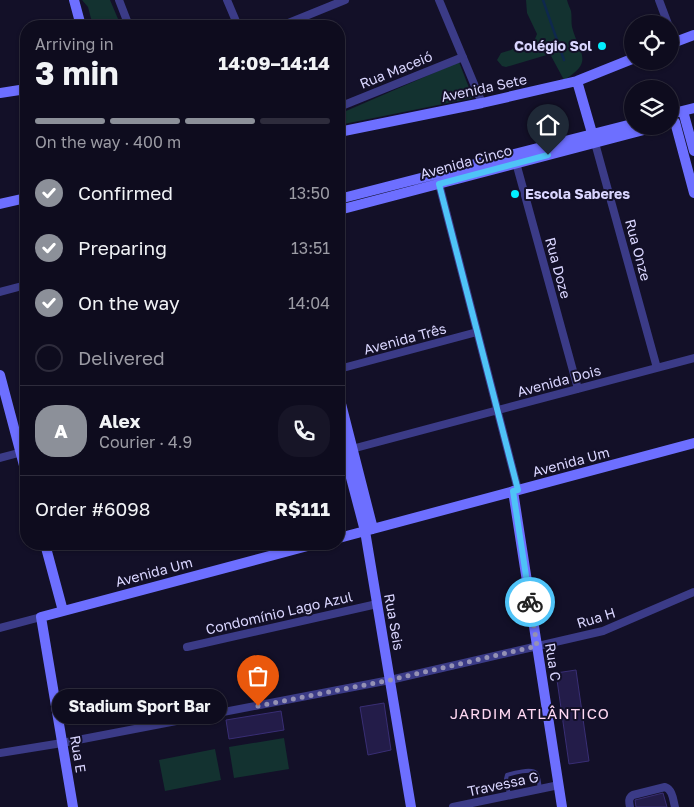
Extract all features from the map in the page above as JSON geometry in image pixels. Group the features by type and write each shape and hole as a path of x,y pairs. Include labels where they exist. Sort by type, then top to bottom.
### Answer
{"street":[{"path":"74,0 79,20"},
{"path":"119,0 127,20"},
{"path":"227,0 235,20"},
{"path":"295,20 345,0"},
{"path":"439,0 482,102"},
{"path":"659,0 665,15"},
{"path":"679,41 694,35"},
{"name":"Rua Maceió","path":"345,105 463,57"},
{"name":"Avenida Sete","path":"345,131 577,81 624,62"},
{"name":"Rua Onze","path":"577,81 657,368"},
{"path":"0,93 20,90"},
{"path":"679,114 694,108"},
{"path":"683,111 694,151"},
{"path":"345,198 438,179 593,138 624,127"},
{"path":"593,138 624,132"},
{"path":"677,135 694,192"},
{"name":"Rua Doze","path":"515,159 578,389"},
{"path":"438,179 498,410 515,491"},
{"name":"Avenida Cinco","path":"345,208 438,179"},
{"path":"0,204 20,199"},
{"path":"0,292 20,286"},
{"name":"Avenida Três","path":"345,367 477,332"},
{"name":"Avenida Dois","path":"348,450 694,358"},
{"path":"0,374 20,439"},
{"path":"345,432 369,530"},
{"name":"Avenida Um","path":"345,536 694,443"},
{"path":"345,444 348,450"},
{"path":"0,458 20,453"},
{"name":"Rua C","path":"515,491 562,807"},
{"name":"Rua Seis","path":"369,530 377,604 412,807"},
{"path":"47,550 63,611"},
{"name":"Avenida Um","path":"0,628 275,550"},
{"name":"Rua H","path":"0,753 62,743 390,680 603,631 694,592"},
{"name":"Condomínio Lago Azul","path":"187,647 377,604"},
{"name":"Rua E","path":"41,617 72,807"},
{"name":"Travessa G","path":"453,807 558,786"},
{"path":"630,807 629,801 633,794 665,787 669,788 671,792 675,807"}],"lane":[{"path":"509,796 506,779 507,775 511,774 531,770 535,772 540,789"}],"green space":[{"path":"82,0 110,0 118,20 91,20 88,7"},
{"path":"526,0 567,0 571,11 572,27 581,51 582,62 574,73 564,80 550,54 506,67 502,66 497,60 501,53 511,50 517,45 530,44 535,39 537,34 527,13"},
{"path":"459,62 473,98 345,124 345,111"},
{"path":"284,738 289,769 234,778 229,747"},
{"path":"215,749 221,780 165,791 159,760"}],"building":[{"path":"576,670 589,761 569,764 556,673"},
{"path":"384,703 391,750 368,755 360,707"},
{"path":"281,711 284,730 229,739 226,720"},
{"path":"663,793 667,807 636,807 635,800"}],"waterway":[{"path":"543,0 564,60"}],"way so far":[{"path":"258,706 390,680 537,646 530,602"}],"place":[{"name":"Colégio Sol","path":"602,46"},
{"name":"Escola Saberes","path":"515,194"},
{"name":"Stadium Sport Bar","path":"258,706"}],"district":[{"name":"JARDIM ATLÂNTICO","path":"530,714"}],"route":[{"path":"530,602 513,491 518,490 439,184 548,155"}]}
